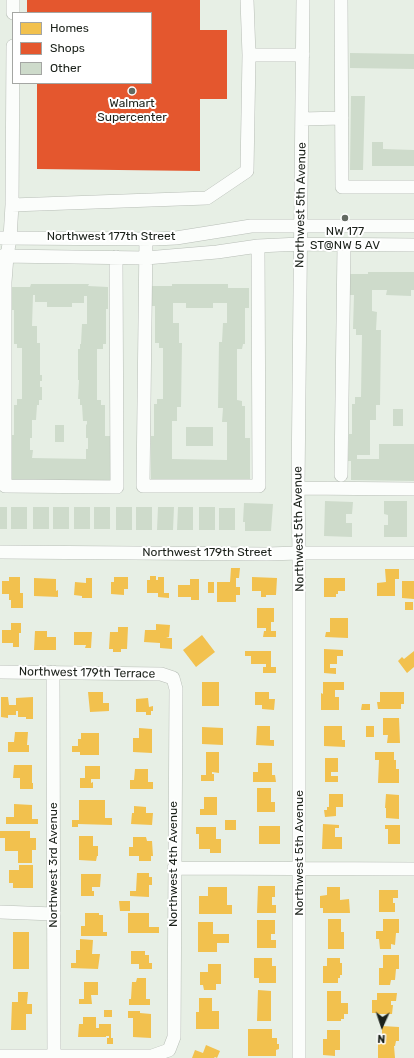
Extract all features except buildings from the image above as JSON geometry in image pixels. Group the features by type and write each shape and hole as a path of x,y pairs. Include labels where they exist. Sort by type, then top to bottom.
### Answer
{"street":[{"path":"13,0 13,12"},
{"path":"12,205 208,198 247,171 249,56 247,0"},
{"name":"Northwest 5th Avenue","path":"299,1058 300,869 298,488 303,0"},
{"path":"341,0 342,187 414,187"},
{"path":"249,56 303,55"},
{"path":"13,84 12,205 3,256 5,282 5,486 117,487 116,257"},
{"path":"302,119 342,118"},
{"name":"Northwest 177th Street","path":"5,238 176,238 251,226 414,226"},
{"path":"146,238 143,486 259,486 258,246"},
{"name":"Northwest 177th Street","path":"3,256 146,258 258,246 300,244 414,245"},
{"path":"341,475 344,245"},
{"path":"298,488 414,490"},
{"name":"Northwest 179th Street","path":"0,552 259,554 414,553"},
{"name":"Northwest 179th Terrace","path":"0,672 160,674 173,678"},
{"name":"Northwest 3rd Avenue","path":"53,672 54,1057"},
{"name":"Northwest 4th Avenue","path":"54,1057 152,1056 169,1050 174,1037 176,688 173,678"},
{"path":"174,868 414,869"},
{"path":"0,912 54,914"},
{"path":"0,1056 54,1057"}],"place":[{"name":"Walmart Supercenter","path":"132,91"},
{"name":"NW 177 ST@NW 5 AV","path":"345,218"}]}
